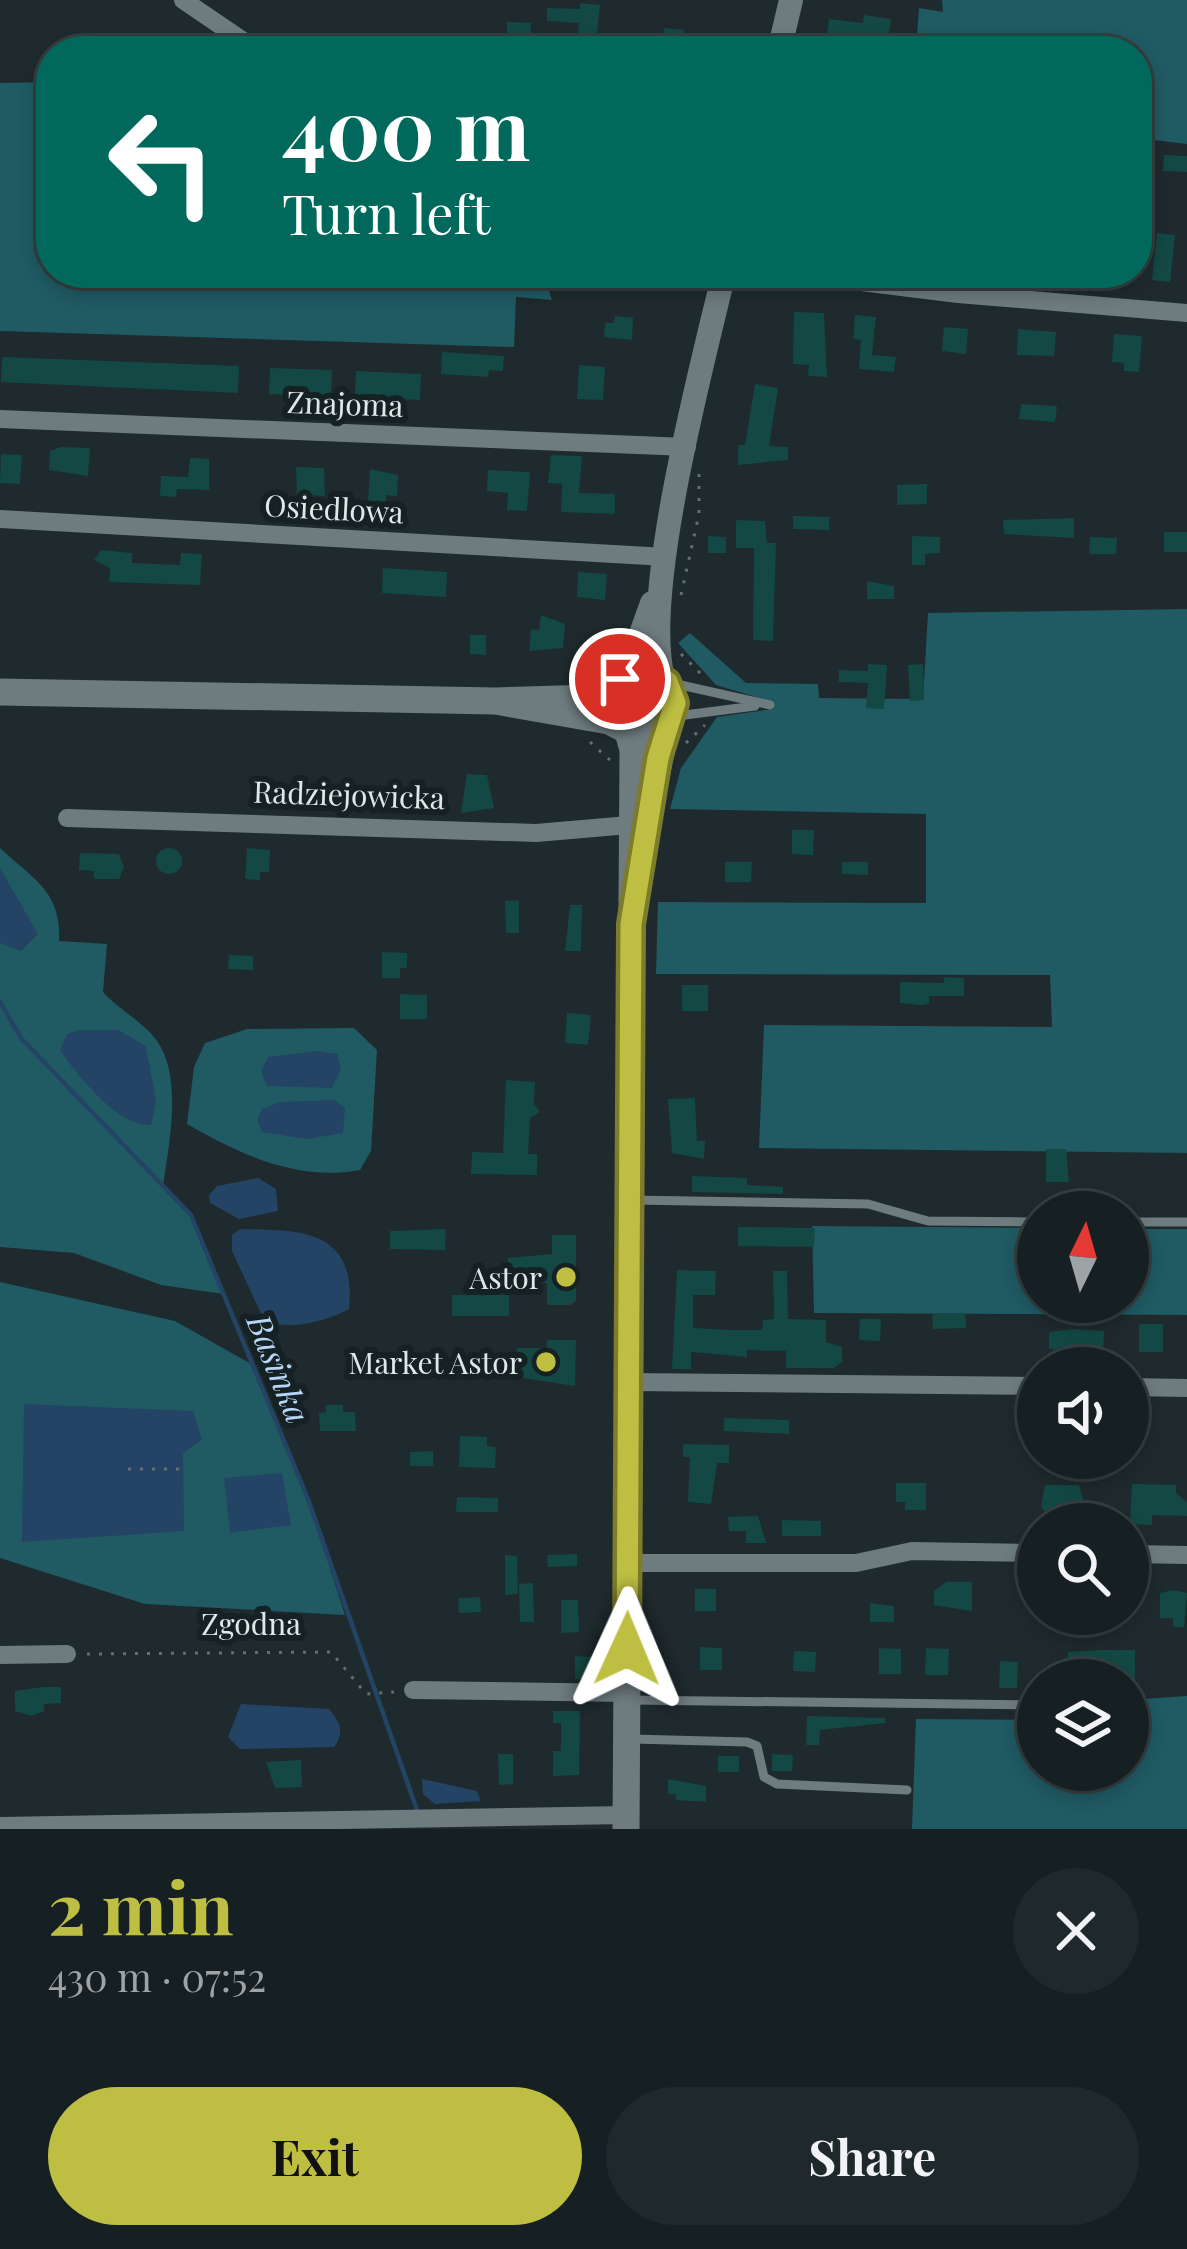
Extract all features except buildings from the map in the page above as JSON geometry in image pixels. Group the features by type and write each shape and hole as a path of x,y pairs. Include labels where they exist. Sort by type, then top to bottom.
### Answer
{"main road":[{"path":"0,692 495,701 593,698 645,671 665,680 674,696 673,730 631,924"},
{"path":"619,683 610,702 633,750 626,1822"},
{"path":"495,701 649,735 673,730"},
{"path":"541,711 588,727 614,746 622,766 629,825"}],"street":[{"path":"183,0 236,36"},
{"path":"783,36 791,0"},
{"path":"665,680 658,640 664,565 721,288"},
{"path":"910,288 1187,313"},
{"name":"Znajoma","path":"0,418 687,447"},
{"name":"Osiedlowa","path":"0,519 664,565"},
{"path":"619,683 664,565"},
{"name":"Radziejowicka","path":"67,818 536,833 629,825"},
{"path":"627,1382 1017,1386"},
{"path":"1149,1387 1187,1388"},
{"path":"628,1563 856,1563 912,1551 1017,1552"},
{"path":"1149,1554 1187,1555"},
{"path":"0,1655 67,1654"},
{"path":"412,1690 627,1696"},
{"path":"0,1826 626,1822"}],"lane":[{"path":"665,680 770,705 710,710 673,730"},
{"path":"628,1199 868,1204 928,1221 1017,1222"},
{"path":"1149,1222 1187,1222"},
{"path":"627,1696 1017,1705"},
{"path":"626,1739 747,1742 757,1747 764,1777 777,1784 908,1790"}],"path":[{"path":"678,604 700,495"},
{"path":"676,648 707,680 710,692"},
{"path":"673,730 704,727 710,710"},
{"path":"128,1468 183,1469"},
{"name":"Zgodna","path":"67,1654 331,1652 366,1694 412,1690"}],"shaded area":[{"path":"942,0 1187,0 1187,144 1152,140 1152,36 917,36 919,8 943,12"},
{"path":"36,82 36,288 548,288 552,300 516,297 514,347 0,331 0,83"},
{"path":"1187,609 1187,1153 759,1148 764,1025 1052,1027 1050,975 656,974 658,902 926,903 926,814 670,809 681,768 717,717 773,709 772,702 716,685 678,643 690,633 746,683 818,684 819,698 923,699 928,613"},
{"path":"641,683 655,689 661,703 655,717 641,723 627,717 621,703 627,689"},
{"path":"0,848 50,898 59,941 107,944 103,992 159,1044 172,1094 163,1186 191,1215 224,1294 161,1285 74,1253 0,1247"},
{"path":"0,868 38,934 21,951 0,943"},
{"path":"354,1028 377,1050 371,1151 360,1170 292,1169 227,1146 187,1124 194,1067 205,1043 247,1029"},
{"path":"118,1030 146,1046 156,1102 151,1125 112,1109 68,1061 60,1050 67,1034"},
{"path":"317,1051 337,1054 341,1069 332,1088 267,1086 261,1071 268,1057"},
{"path":"334,1100 345,1108 343,1133 307,1139 262,1132 257,1119 262,1109 280,1102"},
{"path":"258,1178 276,1189 278,1211 239,1219 210,1203 209,1195 217,1186"},
{"path":"812,1226 1017,1228 1017,1314 814,1313"},
{"path":"240,1229 303,1233 334,1248 349,1282 349,1309 306,1324 264,1320 232,1251 232,1235"},
{"path":"1149,1229 1187,1229 1187,1315 1149,1315"},
{"path":"0,1282 175,1321 253,1365 308,1499 345,1615 145,1604 0,1558"},
{"path":"24,1404 193,1411 202,1440 183,1453 184,1531 22,1542"},
{"path":"282,1473 291,1525 230,1533 224,1478"},
{"path":"1187,1696 1187,1829 912,1829 916,1719 1017,1720 1017,1791 1149,1791 1149,1699"},
{"path":"241,1704 329,1709 339,1736 334,1747 240,1749 228,1737"},
{"path":"422,1779 477,1791 481,1801 435,1804 423,1794"}],"waterway":[{"name":"Basinka","path":"0,1002 21,1038 191,1215 308,1499 417,1810"}],"place":[{"name":"Astor","path":"566,1277"},
{"name":"Market Astor","path":"546,1362"}],"route":[{"path":"620,679 635,671 655,673 671,688 675,703 658,758 631,924 627,1649"}]}
